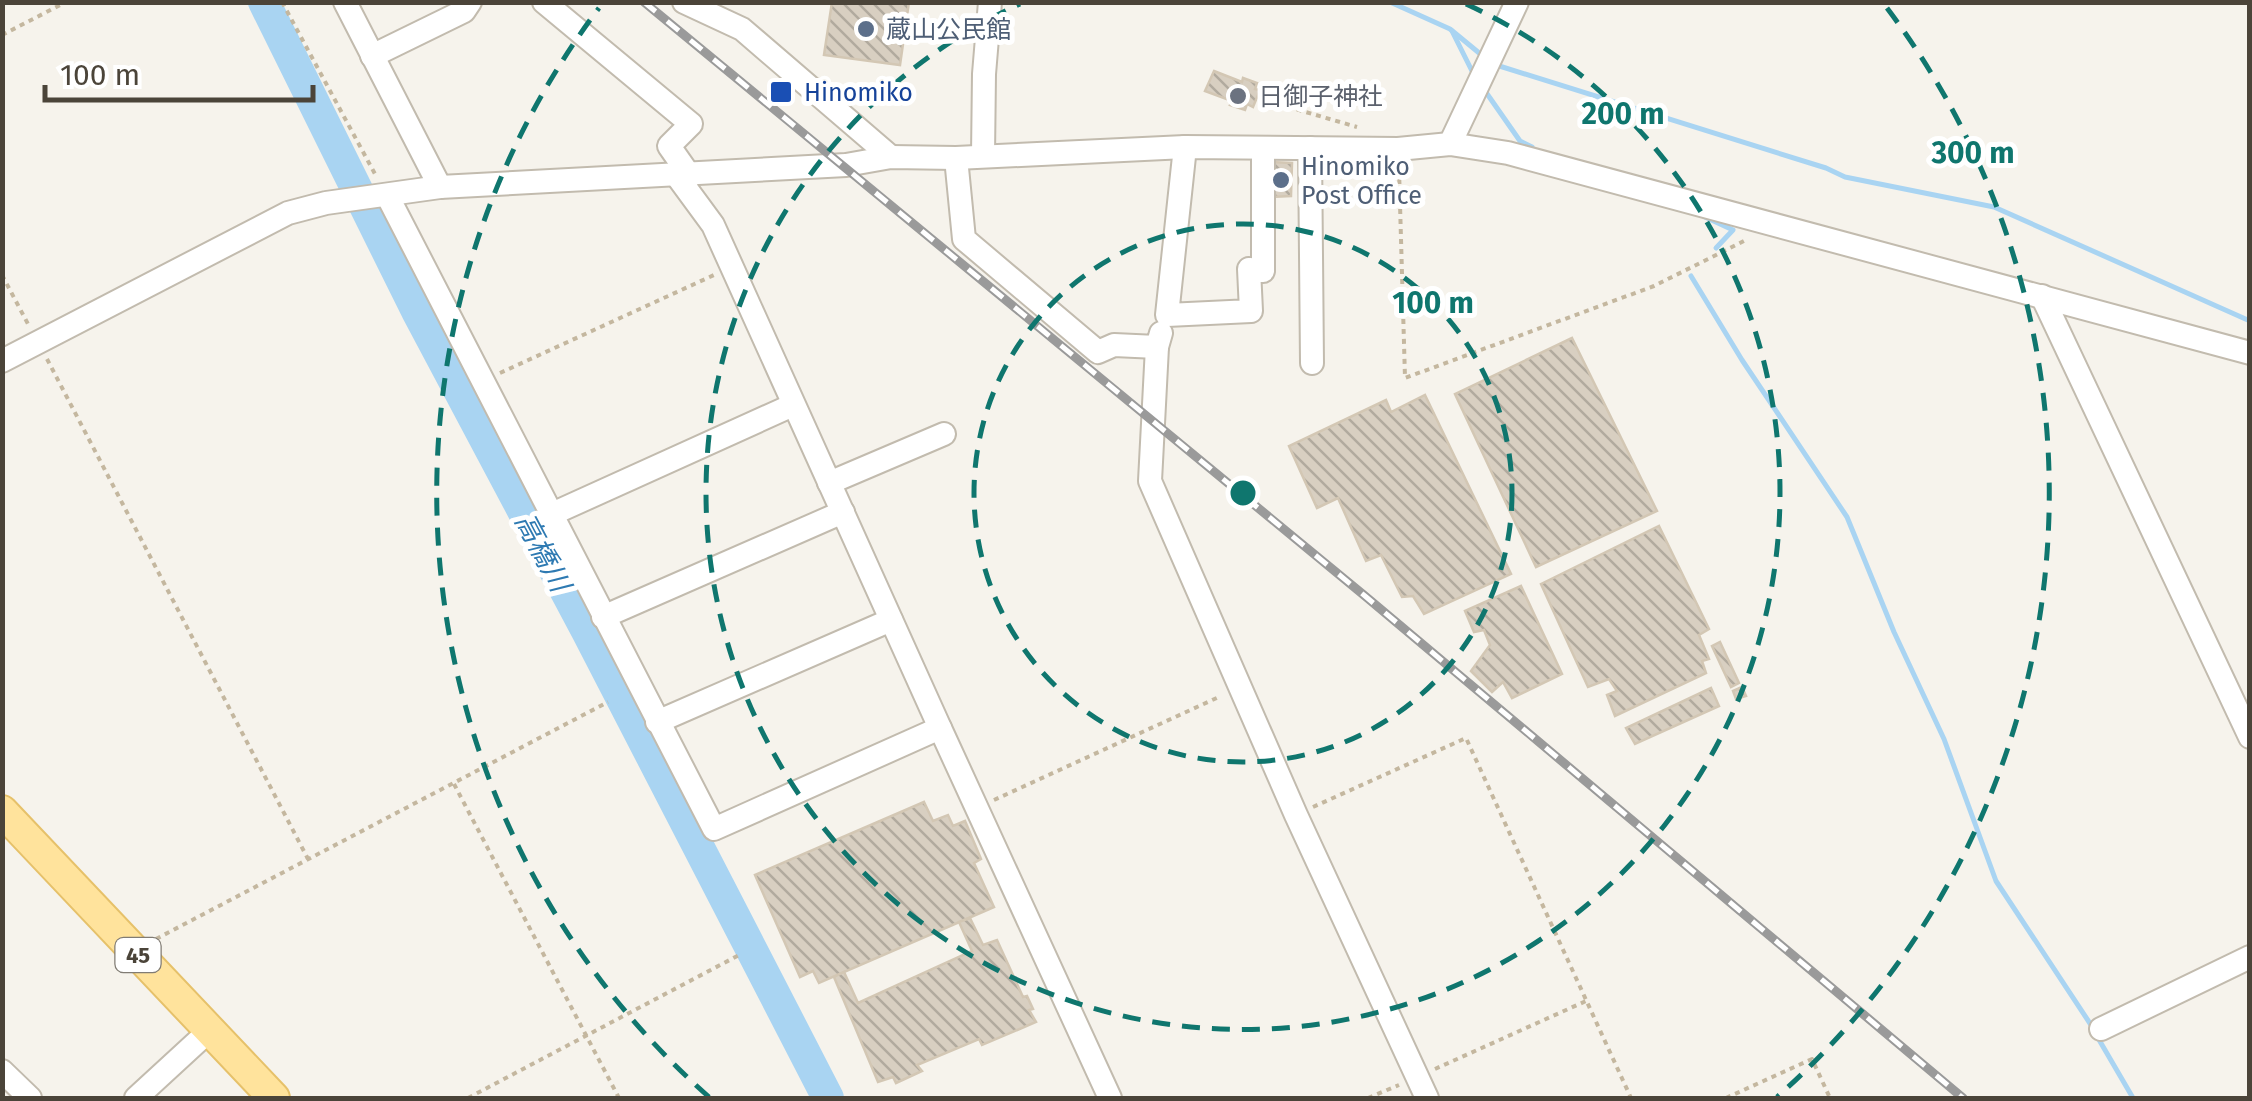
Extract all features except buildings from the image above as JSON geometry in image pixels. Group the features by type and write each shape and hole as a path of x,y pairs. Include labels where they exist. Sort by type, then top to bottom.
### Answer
{"main road":[{"name":"45","path":"8,827 134,950 274,1098"}],"street":[{"path":"345,2 440,187"},
{"path":"372,56 464,11 470,2"},
{"path":"544,2 691,124 669,146 714,224 1110,1098"},
{"path":"684,2 742,29 891,157"},
{"path":"982,155 990,2"},
{"path":"1450,144 1517,2"},
{"path":"2,361 288,213 346,198 440,187 846,165 891,157 956,158 1184,147 1398,149 1450,144 1508,152 2250,354"},
{"path":"1184,147 1167,315 1157,346 1150,481 1296,815 1422,1088"},
{"path":"1167,315 1251,311 1249,269 1263,270 1263,148"},
{"path":"1310,148 1312,364"},
{"path":"956,158 964,239 1098,352 1114,345 1157,346"},
{"path":"382,195 483,381 714,830 940,728"},
{"path":"2042,296 2250,737"},
{"path":"552,514 793,404"},
{"path":"829,483 944,434"},
{"path":"604,617 843,512"},
{"path":"656,722 891,620"},
{"path":"2101,1028 2250,957"},
{"path":"136,1098 210,1030"},
{"path":"2,1071 30,1098"}],"path":[{"path":"2,35 66,2"},
{"path":"282,2 382,195"},
{"path":"1268,101 1358,128"},
{"path":"1398,149 1405,378 1654,286 1749,239 1757,222"},
{"path":"483,381 732,266"},
{"path":"2,276 308,859"},
{"path":"976,808 1240,688"},
{"path":"134,950 608,702"},
{"path":"1296,815 1466,738 1631,1098"},
{"path":"454,783 620,1098"},
{"path":"468,1098 741,954"},
{"path":"1368,1098 1422,1088 1586,1001"},
{"path":"1726,1098 1812,1060 1830,1098"}],"waterway":[{"name":"高橋川","path":"264,2 417,311 828,1098"},
{"path":"1390,2 1450,29 1484,57"},
{"path":"1452,31 1474,75"},
{"path":"1493,64 1845,177 1994,207 2250,321"},
{"path":"1483,88 1520,141 1532,147"},
{"path":"1705,217 1733,230 1716,248"},
{"path":"1691,276 1847,517 1944,739 1996,881 2093,1028"},
{"path":"2098,1038 2133,1098"}],"railway":[{"path":"644,2 1365,596 1963,1098"}],"place":[{"name":"蔵山公民館","path":"866,29"},
{"name":"Hinomiko","path":"781,92"},
{"name":"日御子神社","path":"1238,96"},
{"name":"Hinomiko Post Office","path":"1281,180"}]}
